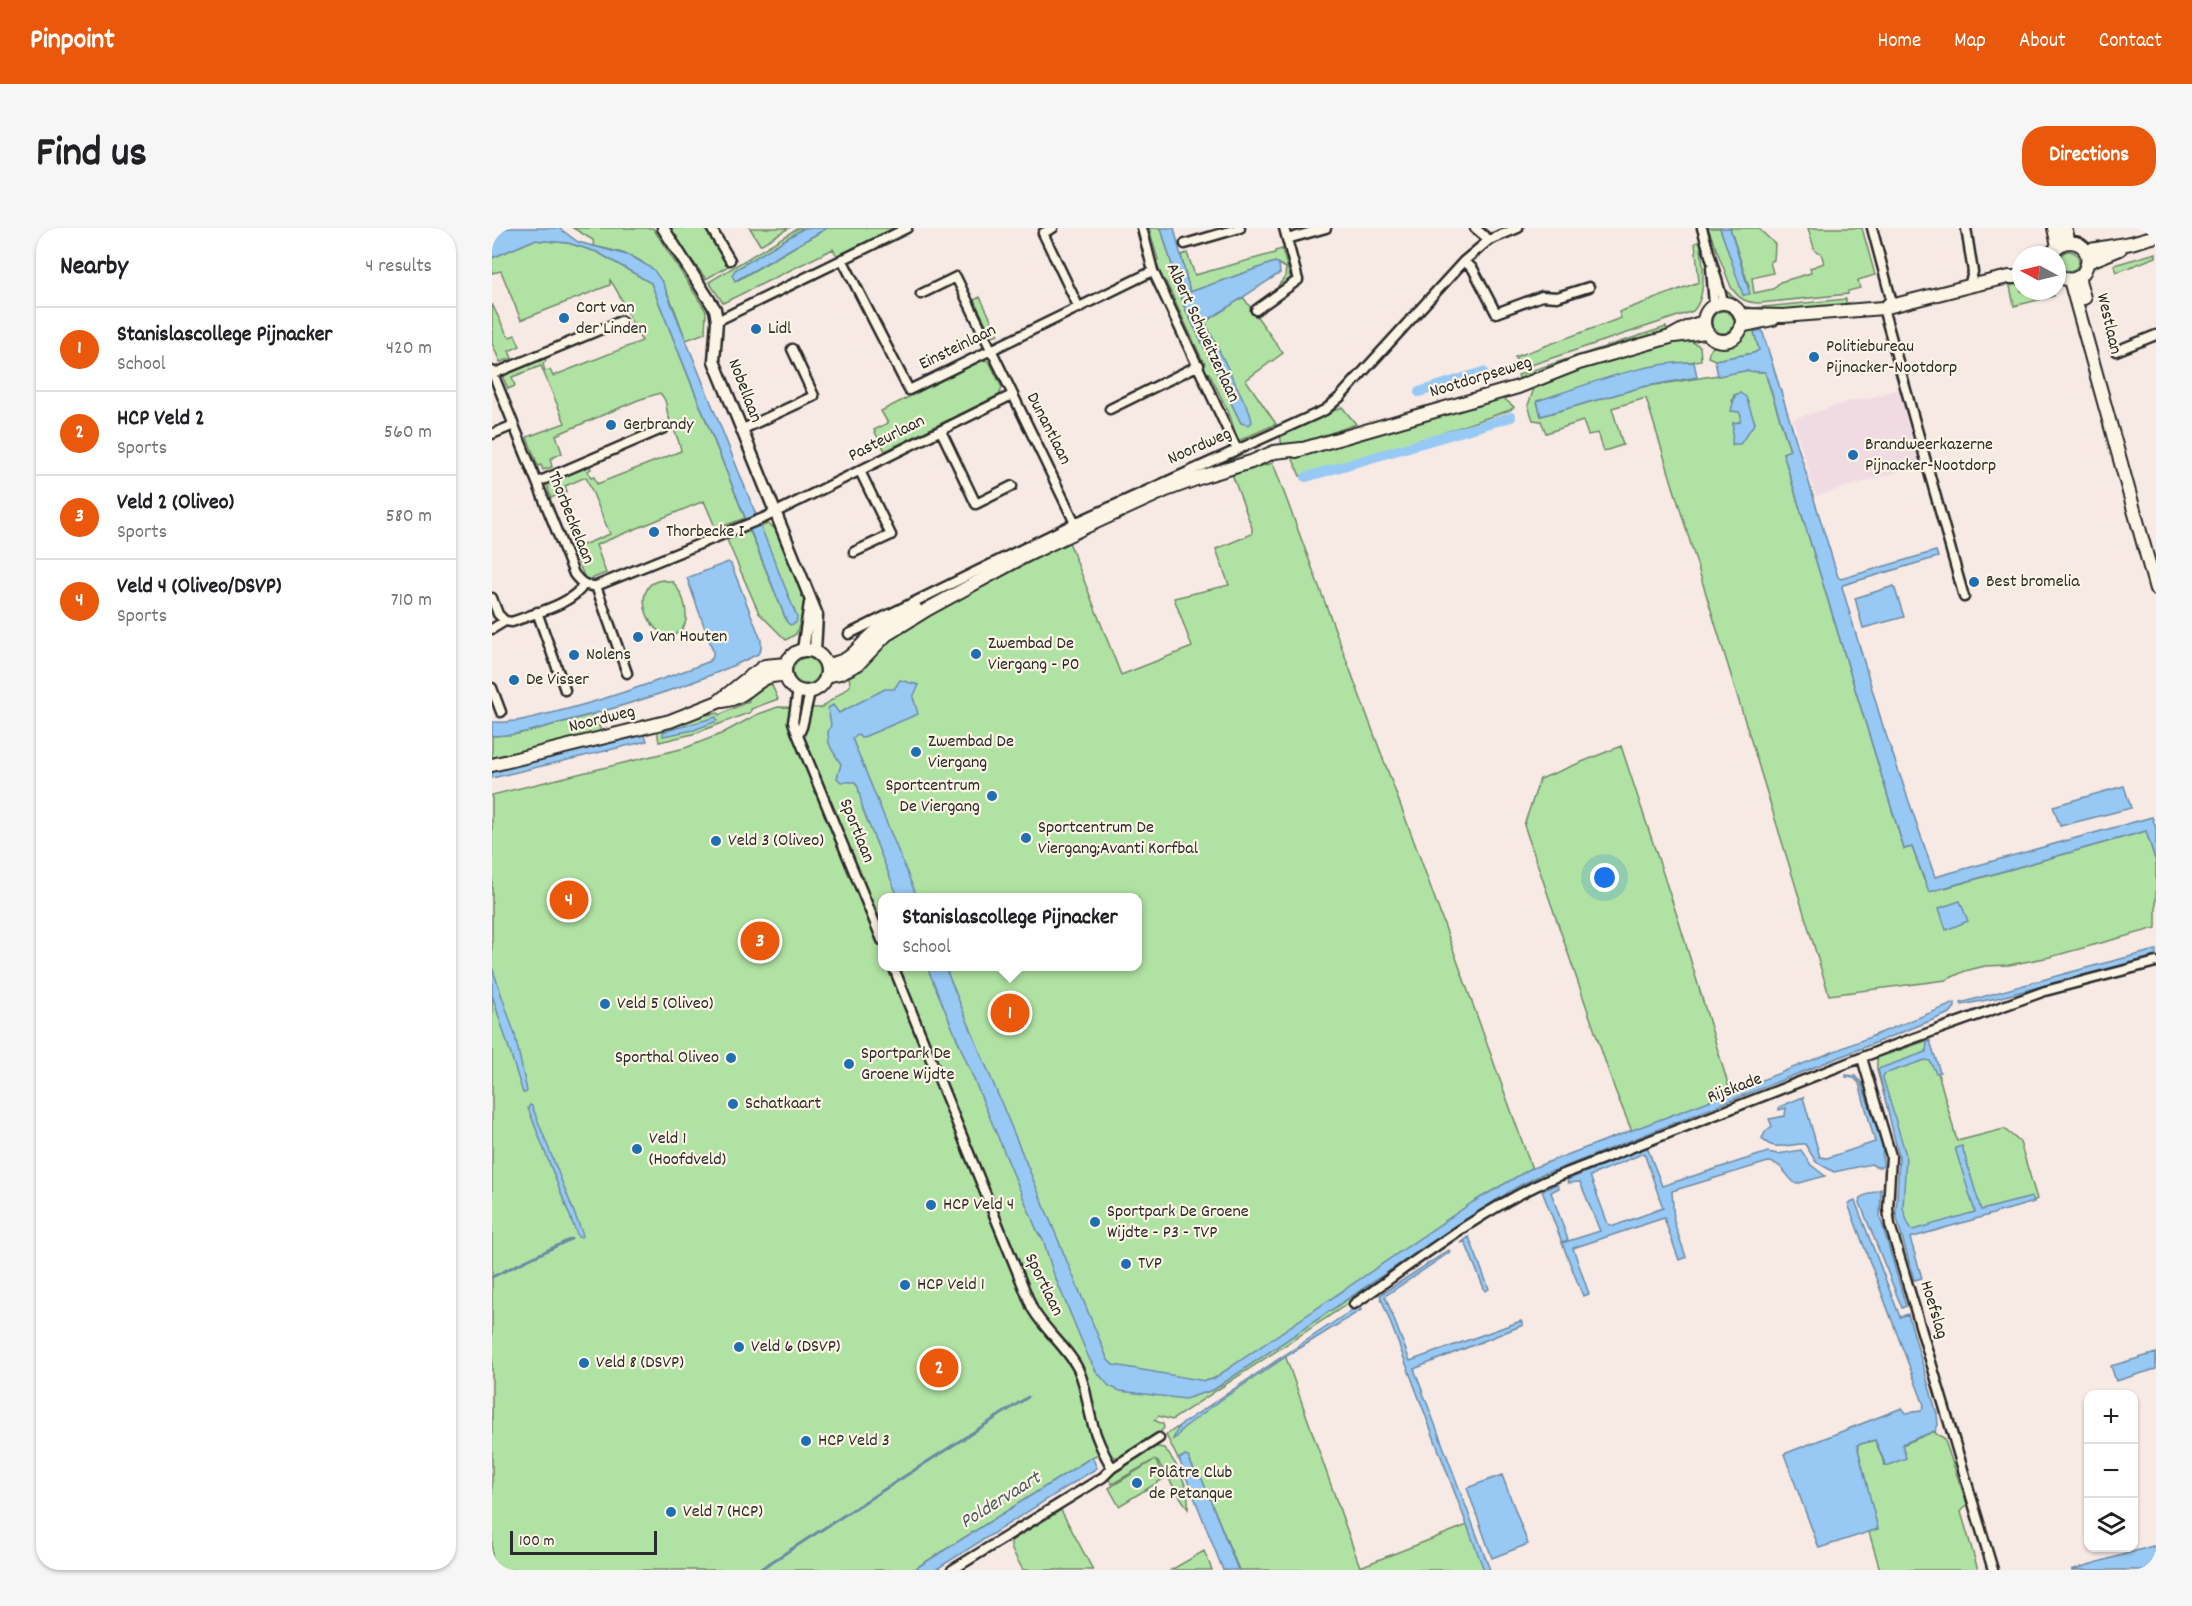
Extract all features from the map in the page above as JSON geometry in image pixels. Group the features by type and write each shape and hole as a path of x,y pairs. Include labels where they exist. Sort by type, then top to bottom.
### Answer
{"main road":[{"path":"2054,228 2059,246"},
{"path":"2060,246 2065,228"},
{"path":"2086,256 2156,236"},
{"path":"2066,247 2078,244 2086,256 2084,272 2074,278 2066,277"},
{"path":"1741,320 1827,312 1850,306 1887,304 2012,278"},
{"name":"Westlaan","path":"2074,278 2094,369 2156,589"},
{"path":"1719,305 1732,306 1741,320 1736,335 1725,341 1713,338 1705,327 1708,311 1719,305"},
{"name":"Nootdorpseweg","path":"1251,462 1274,452 1301,449 1518,387 1580,363 1670,337 1688,327 1705,327"},
{"name":"Noordweg","path":"826,671 840,673 858,664 877,643 894,629 1024,556 1166,490 1251,462"},
{"path":"809,651 824,659 826,671 820,686 804,691 792,687 786,670 792,655 809,651"},
{"name":"Noordweg","path":"492,765 652,726 745,694 767,677 786,670"}],"street":[{"path":"663,228 715,309 717,321 908,228"},
{"path":"711,228 730,260"},
{"path":"1053,228 1043,233 1079,308"},
{"name":"Albert Schweitzerlaan","path":"1142,228 1153,271 1237,450"},
{"path":"1185,244 1240,228"},
{"path":"1256,310 1298,280 1284,228"},
{"path":"1287,239 1326,228"},
{"path":"1475,228 1489,240"},
{"name":"Noordweg","path":"849,634 1075,523 1315,415 1334,404 1464,261 1489,240 1518,228"},
{"path":"1702,228 1710,255 1719,305"},
{"path":"1872,228 1887,304 1964,597"},
{"path":"1966,228 1974,272 1969,286"},
{"name":"Einsteinlaan","path":"842,259 909,390 1153,271"},
{"path":"1464,261 1473,269 1496,313 1542,296 1557,297 1590,287"},
{"name":"Dunantlaan","path":"921,294 956,277 1075,523"},
{"path":"493,372 621,321"},
{"name":"Nobellaan","path":"717,321 714,361 771,515 817,615 809,651"},
{"path":"2116,351 2156,335"},
{"path":"741,430 814,396 792,349"},
{"path":"1110,409 1198,365"},
{"name":"Thorbeckelaan","path":"493,372 574,574 584,585 596,586 771,515"},
{"name":"Pasteurlaan","path":"771,515 1012,395"},
{"path":"492,434 514,426"},
{"path":"538,482 664,428"},
{"path":"941,431 976,504 1012,486"},
{"path":"854,552 891,536 860,471"},
{"path":"492,598 498,614 505,621 512,622 575,596 584,585"},
{"path":"596,586 627,673"},
{"path":"537,612 565,690"},
{"path":"492,629 505,621"},
{"path":"492,688 501,712"},
{"name":"Sportlaan","path":"804,691 794,722 878,930"},
{"name":"Rijskade","path":"1353,1304 1516,1195 1646,1141 2045,991 2156,962"},
{"name":"Sportlaan","path":"895,971 1032,1308 1041,1324 1078,1369 1086,1389 1093,1425 1102,1452 1112,1468"},
{"name":"Hoefslag","path":"1862,1058 1891,1156 1888,1209 1890,1225 1993,1570"},
{"path":"952,1570 1095,1482 1112,1468 1159,1438"}],"shaded area":[{"path":"1903,388 1924,464 1816,496 1793,419"}],"green space":[{"path":"573,228 653,228 706,311 705,333 686,340 667,292 653,271 631,256 594,246 593,240"},
{"path":"668,228 708,228 730,265 706,279"},
{"path":"750,228 789,228 760,245"},
{"path":"798,228 804,228 735,270 738,280 827,228 894,228 837,256 833,249 723,303 709,282"},
{"path":"1149,228 1161,228 1184,306 1241,423 1239,393 1205,322 1243,297 1283,353 1246,380 1276,424 1238,441 1229,413 1209,373 1206,374 1200,361 1202,359 1166,282 1163,282 1155,262 1158,260"},
{"path":"1708,228 1720,228 1744,295 1749,287 1730,228 1758,228 1775,244 1774,260 1770,262 1773,273 1752,278 1754,293 1773,289 1780,282 1811,273 1810,268 1824,263 1821,253 1815,251 1808,228 1862,228 1875,275 1858,280 1860,288 1848,291 1848,294 1760,303 1747,301 1737,295 1731,287"},
{"path":"534,240 568,243 597,252 651,283 745,518 716,529 704,501 596,545 606,573 586,581 573,549 610,534 586,477 565,486 567,491 551,498 547,479 588,462 591,469 588,471 597,484 681,451 660,393 556,435 562,453 550,459 552,467 543,470 541,465 538,466 527,437 565,423 541,366 512,377 515,386 508,389 503,371 544,355 545,371 550,370 553,376 642,341 610,280 610,285 521,320 501,271 492,273 492,258"},
{"path":"1700,241 1703,268 1702,288 1693,311 1519,369 1515,357 1621,318 1619,312 1699,282 1695,243"},
{"path":"1282,249 1291,280 1280,288 1278,286 1285,277 1286,268 1275,262 1190,292 1181,255 1187,253 1195,275 1275,253"},
{"path":"2066,252 2073,252 2078,257 2076,268 2066,270"},
{"path":"2156,253 2156,257 2117,272 2114,265"},
{"path":"1725,292 1728,292 1742,306 1753,308 1846,299 1846,304 1747,312 1729,300"},
{"path":"980,297 998,334 992,336 974,300"},
{"path":"2013,300 2038,300 2014,306"},
{"path":"492,304 507,335 510,337 515,335 520,346 509,351 512,358 500,362 492,343"},
{"path":"1723,311 1731,314 1734,322 1731,330 1723,333 1715,330 1712,322 1715,314"},
{"path":"1666,327 1667,331 1603,350 1520,381 1518,375"},
{"path":"1753,327 1759,350 1754,353 1715,360 1708,357 1714,347 1734,342"},
{"path":"1690,338 1692,342 1700,346 1701,360 1631,372 1537,401 1541,416 1642,387 1744,371 1765,372 1790,451 1783,453 1904,849 1912,847 1924,880 1945,888 2146,831 2156,862 2156,928 2050,957 2009,965 1985,966 1965,971 1946,980 1829,995 1646,398 1612,408 1623,445 1604,451 1598,433 1588,435 1583,421 1546,433 1541,421 1533,420 1528,405 1535,386 1611,358","holes":["1740,393 1755,423 1733,444 1733,423 1740,422 1741,416 1732,401 1734,395"]},
{"path":"982,360 989,361 1002,388 999,395 885,451 874,430 888,423 881,411"},
{"path":"1502,397 1514,407 1392,450 1300,476 1292,457"},
{"path":"1342,407 1356,424 1303,443 1282,446 1280,435"},
{"name":"Sportpark De Groene Wijdte","path":"1273,463 1422,863 1532,1169 1213,1379 1205,1381 1186,1398 1213,1390 1460,1223 1542,1174 1543,1180 1491,1209 1172,1420 1159,1416 1154,1420 1163,1424 1164,1428 1141,1447 1120,1456 1114,1457 1106,1451 1092,1457 913,1570 492,1570 492,795 685,748 778,707 821,708 850,686 849,674 896,632 1069,542 1121,675 1192,647 1174,598 1229,585 1216,549 1252,534 1252,528 1232,474"},
{"path":"768,524 776,529 805,603 796,634 786,640 759,613 727,540 750,531 787,622 770,553 760,527"},
{"path":"662,580 673,582 686,609 684,627 679,632 670,635 661,633 653,625 644,604 645,593 651,584"},
{"path":"806,658 815,662 819,671 815,680 806,684 797,680 793,671 797,662"},
{"path":"770,681 778,699 693,734 659,742 657,730 695,717 718,713 719,715 749,701 748,697 762,684"},
{"path":"594,714 602,733 492,758 492,736 518,734"},
{"path":"1621,746 1680,925 1731,1094 1633,1134 1615,1090 1524,825 1540,779"},
{"path":"1929,1040 1957,1141 2004,1129 2020,1142 2037,1199 1907,1236 1898,1211 1901,1156 1877,1070 1877,1058"},
{"path":"1285,1355 1360,1567 1470,1524 1488,1570 1239,1570 1202,1480 1196,1474 1188,1457 1178,1459 1166,1435"},
{"path":"1935,1431 1944,1438 1967,1504 1961,1512 1978,1570 1880,1570 1869,1532 1877,1529 1857,1445 1875,1440 1885,1465 1902,1445"},
{"path":"1152,1446 1164,1448 1178,1469 1187,1493 1188,1509 1155,1460 1165,1478 1119,1506 1109,1488 1154,1460 1112,1484 1108,1478"},
{"path":"1061,1510 1093,1570 1023,1570 1011,1548 1011,1541"},
{"path":"1204,1551 1212,1570 1171,1570"}],"water":[{"path":"493,228 559,228 578,242 631,256 653,269 663,283 797,617 796,623 790,625 787,622 651,283 597,252 568,243 534,240 492,258"},
{"path":"804,228 827,228 735,281 732,275 735,270"},
{"path":"1161,228 1174,228 1190,292 1275,262 1279,264 1280,273 1205,322 1250,413 1252,422 1249,425 1241,423 1184,306"},
{"path":"1720,228 1730,228 1750,294 1743,295"},
{"path":"1762,330 1838,577 1841,579 1936,551 1938,557 1842,587 1882,723 1935,877 2152,817 2156,828 2156,862 2146,831 1929,892 1912,847 1904,849 1783,453 1790,450 1765,372 1744,371 1718,376 1715,360 1754,353 1759,350 1754,332"},
{"path":"1694,362 1697,377 1642,387 1541,416 1537,401 1634,370"},
{"path":"1740,393 1746,397 1755,423 1740,444 1732,444 1733,423 1740,422 1741,415 1739,412 1731,411 1735,395"},
{"path":"728,562 731,564 761,640 761,649 758,654 711,675 634,702 534,730 492,736 492,722 515,721 572,708 708,662 713,657 713,651 687,578"},
{"path":"1894,586 1904,617 1863,628 1855,598"},
{"path":"900,680 919,685 913,697 918,714 861,738 858,735 852,738 915,893 896,893 863,810 858,787 855,782 841,782 837,778 841,764 829,743 828,732 831,725 828,708 833,705 839,713 885,689 894,689"},
{"path":"716,717 717,721 694,730 663,736 663,732"},
{"path":"645,735 647,741 492,778 492,770"},
{"path":"2124,786 2131,808 2060,826 2053,806"},
{"path":"1960,901 1968,921 1946,930 1939,908"},
{"path":"2156,950 2156,956 1997,998 1962,1005 1961,1003 2059,975"},
{"path":"492,967 515,1035 527,1091 525,1093 523,1093 492,995"},
{"path":"929,971 947,971 1108,1360 1113,1365 1205,1381 1213,1379 1473,1202 1530,1169 1727,1094 1955,1003 1950,1013 1542,1174 1460,1223 1213,1390 1185,1399 1120,1391 1109,1386 1096,1371 1088,1356 1053,1272 1043,1239 1038,1233"},
{"path":"1930,1041 1940,1072 1936,1073 1930,1061 1925,1060 1884,1074 1883,1078 1906,1155 1903,1209 1910,1229 1975,1212 1955,1148 1962,1146 1981,1210 2032,1197 2034,1202 1910,1238 1922,1278 1914,1280 1896,1215 1899,1157 1878,1069 1926,1052 1927,1042"},
{"path":"1846,1075 1855,1076 1861,1082 1882,1143 1883,1167 1871,1164 1834,1172 1816,1162 1805,1144 1776,1146 1766,1143 1762,1138 1772,1126 1769,1119 1785,1116 1786,1108 1779,1110 1779,1107 1803,1097 1820,1157 1827,1158 1875,1142 1859,1083"},
{"path":"530,1105 583,1235 581,1237 578,1237 528,1108"},
{"path":"1647,1147 1662,1186 1768,1152 1778,1154 1801,1150 1811,1165 1825,1176 1796,1184 1777,1164 1768,1162 1672,1191 1674,1222 1686,1257 1679,1260 1664,1218 1573,1248 1589,1294 1583,1296 1562,1243 1600,1231 1580,1182 1568,1183 1567,1180","holes":["1644,1153 1663,1208 1614,1226 1608,1224 1590,1176"]},
{"path":"1557,1184 1559,1188 1551,1192 1568,1240 1562,1242 1542,1191"},
{"path":"1881,1189 1880,1217 1906,1306 1902,1308 1860,1203 1861,1197"},
{"path":"1855,1201 1900,1317 1908,1314 1937,1414 1938,1425 1935,1431 1902,1444 1906,1458 1886,1466 1875,1440 1857,1445 1878,1529 1819,1548 1784,1454 1902,1408 1906,1413 1921,1411 1924,1405 1848,1204"},
{"path":"1469,1237 1489,1289 1485,1291 1465,1242 1461,1243"},
{"path":"1449,1250 1450,1252 1385,1296 1410,1361 1521,1321 1523,1325 1414,1369 1490,1570 1484,1570 1380,1295"},
{"path":"1358,1306 1361,1310 1221,1400 1182,1429 1173,1439 1179,1426"},
{"path":"2156,1353 2156,1369 2116,1381 2111,1366"},
{"path":"1184,1456 1188,1457 1196,1474 1202,1479 1238,1570 1223,1570 1179,1459"},
{"path":"1092,1457 1097,1468 935,1570 913,1570"},
{"path":"1502,1475 1528,1544 1492,1558 1467,1488"},
{"path":"2153,1546 2156,1554 2156,1567 2145,1570 2071,1570 2138,1552"}],"waterway":[{"path":"1419,392 1483,372"},
{"path":"1306,477 1511,417"},
{"path":"492,1277 571,1239"},
{"path":"759,1570 1028,1397"}],"place":[{"name":"Cort van der Linden","path":"564,318"},
{"name":"Lidl","path":"756,329"},
{"name":"Politiebureau Pijnacker-Nootdorp","path":"1814,357"},
{"name":"Gerbrandy","path":"611,425"},
{"name":"Brandweerkazerne Pijnacker-Nootdorp","path":"1853,455"},
{"name":"Thorbecke I","path":"654,532"},
{"name":"Best bromelia","path":"1974,582"},
{"name":"Van Houten","path":"638,637"},
{"name":"Zwembad De Viergang - P0","path":"976,654"},
{"name":"Nolens","path":"574,655"},
{"name":"De Visser","path":"514,680"},
{"name":"Zwembad De Viergang","path":"916,752"},
{"name":"Sportcentrum De Viergang","path":"992,796"},
{"name":"Sportcentrum De Viergang;Avanti Korfbal","path":"1026,838"},
{"name":"Veld 3 (Oliveo)","path":"716,841"},
{"name":"Veld 4 (Oliveo/DSVP)","path":"569,900"},
{"name":"Veld 2 (Oliveo)","path":"760,941"},
{"name":"Veld 5 (Oliveo)","path":"605,1004"},
{"name":"Stanislascollege Pijnacker","path":"1010,1013"},
{"name":"Sporthal Oliveo","path":"731,1058"},
{"name":"Sportpark De Groene Wijdte","path":"849,1064"},
{"name":"Schatkaart","path":"733,1104"},
{"name":"Veld 1 (Hoofdveld)","path":"637,1149"},
{"name":"HCP Veld 4","path":"931,1205"},
{"name":"Sportpark De Groene Wijdte - P3 - TVP","path":"1095,1222"},
{"name":"TVP","path":"1126,1264"},
{"name":"HCP Veld 1","path":"905,1285"},
{"name":"Veld 6 (DSVP)","path":"739,1347"},
{"name":"Veld 8 (DSVP)","path":"584,1363"},
{"name":"HCP Veld 2","path":"939,1368"},
{"name":"HCP Veld 3","path":"806,1441"},
{"name":"Folâtre Club de Petanque","path":"1137,1483"},
{"name":"Veld 7 (HCP)","path":"671,1512"}],"water label":[{"name":"Poldervaart","path":"1001,1501"}]}
